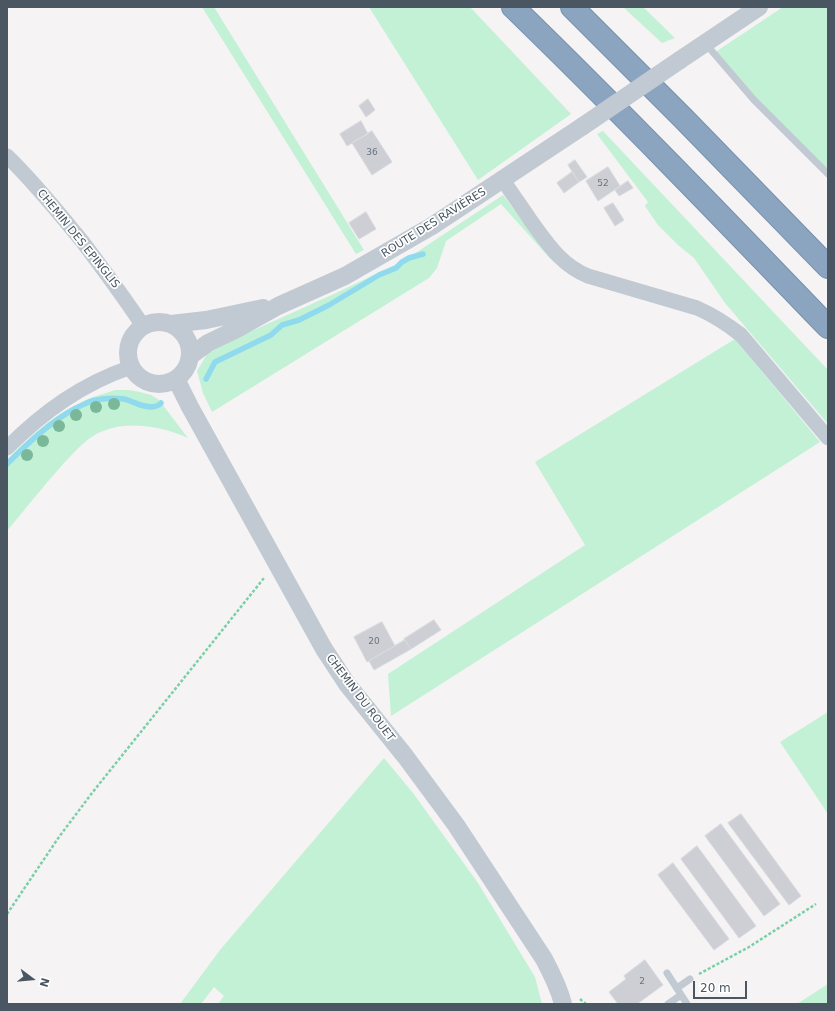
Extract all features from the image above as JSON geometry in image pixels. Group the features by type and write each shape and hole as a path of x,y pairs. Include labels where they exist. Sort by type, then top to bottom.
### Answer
{"highway":[{"path":"512,7 559,52 828,327"},
{"path":"572,7 828,267"}],"street":[{"path":"705,43 759,7"},
{"name":"ROUTE DES RAVIÈRES","path":"190,356 208,343 278,306 345,276 432,226 503,180 705,43"},
{"name":"CHEMIN DES EPINGLIS","path":"7,156 51,203 104,269 143,326"},
{"path":"503,180 552,249 560,258 580,273 697,308 714,315 736,331 755,350 828,438"},
{"name":"ROUTE DES RAVIÈRES","path":"171,324 206,320 278,306"},
{"path":"165,322 171,324 185,335 190,348 190,356 185,370 176,379 165,383 153,383 142,379 135,373 129,362 128,346 132,337 148,323 165,322"},
{"path":"7,448 43,415 66,398 110,375 132,367"},
{"name":"CHEMIN DU ROUET","path":"176,379 324,650 347,684 405,756 456,825 544,959 555,979 563,1004"}],"lane":[{"path":"705,43 754,100 828,174"},
{"path":"667,973 687,1004"},
{"path":"677,988 690,979"},
{"path":"668,1004 681,995"}],"path":[{"path":"7,914 59,837 92,793 262,580"},
{"path":"690,979 749,947 816,904"}],"green space":[{"path":"202,7 214,7 364,250 356,254"},
{"path":"369,7 470,7 571,114 478,180"},
{"path":"623,7 643,7 675,38 662,43"},
{"path":"783,7 828,7 828,169 825,171 714,53"},
{"path":"603,131 828,370 828,424 725,303 694,258 678,245 658,225 645,206 648,202 597,134"},
{"path":"503,195 555,264 501,204 446,241 437,268 429,278 212,412 203,393 197,371 207,354 245,334 405,260"},
{"path":"735,339 820,442 391,716 388,674 585,545 535,462"},
{"path":"115,390 140,392 151,395 159,400 188,438 177,433 153,427 140,426 116,427 93,436 64,463 7,531 7,460 32,436 60,414 88,399"},
{"path":"828,712 828,814 780,742"},
{"path":"384,758 413,793 478,883 535,977 542,1004 218,1004 224,996 214,987 201,1004 180,1004 220,950"},
{"path":"828,984 828,1004 797,1004"}],"building":[{"path":"368,99 375,110 366,117 359,106"},
{"path":"361,121 368,134 347,146 340,134"},
{"path":"372,131 392,162 372,175 352,143"},
{"path":"575,160 587,177 579,182 568,165"},
{"path":"608,167 620,186 598,201 586,181"},
{"path":"572,172 579,182 564,193 557,183"},
{"path":"628,181 633,188 619,196 615,190"},
{"path":"613,203 624,220 615,226 604,208"},
{"path":"366,212 376,229 359,239 349,223"},
{"path":"434,620 441,630 411,649 404,639"},
{"path":"382,622 395,646 367,662 354,637"},
{"path":"405,640 411,649 374,670 369,661"},
{"path":"741,814 801,896 789,905 728,823"},
{"path":"721,824 780,904 764,916 705,836"},
{"path":"697,846 756,926 739,938 681,859"},
{"path":"673,863 729,939 714,950 658,875"},
{"path":"645,960 663,985 637,1004 618,1004 609,992 626,979 624,976"}],"waterway":[{"path":"206,379 215,362 271,335 282,325 299,320 329,305 379,275 396,268 409,258 423,254"},
{"path":"7,464 48,426 88,402 99,399 114,398 124,399 148,407 157,406 161,403"}]}
